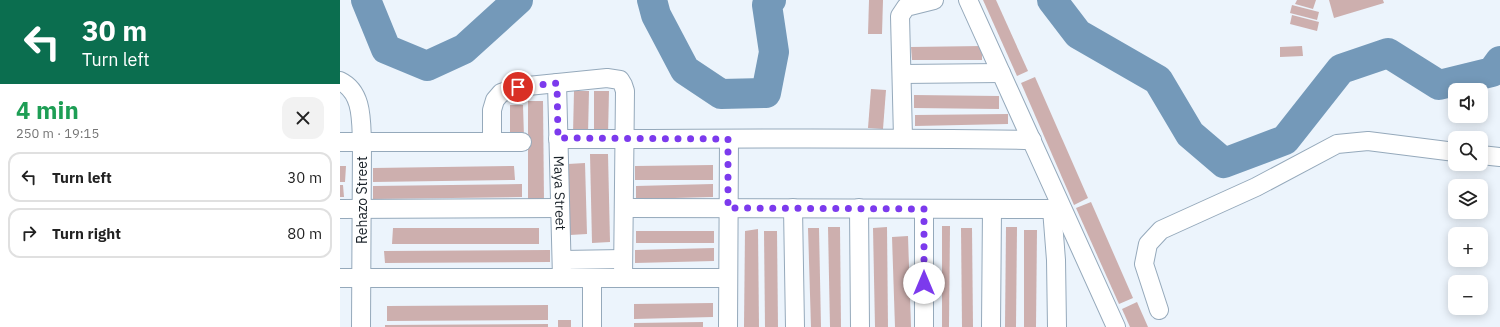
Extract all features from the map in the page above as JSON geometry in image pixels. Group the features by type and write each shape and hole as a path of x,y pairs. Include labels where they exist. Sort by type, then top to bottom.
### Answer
{"street":[{"path":"903,138 900,21 902,11 911,5 934,0"},
{"path":"968,0 1032,140 1057,209 1116,327"},
{"path":"902,74 1001,72"},
{"path":"492,142 492,110 495,100 501,93 518,87 613,78 620,80 625,91 623,278"},
{"name":"Rehazo Street","path":"340,81 353,92 358,102 361,114 362,327"},
{"name":"Maya Street","path":"557,83 562,278"},
{"path":"558,138 903,138 1032,140"},
{"path":"728,139 728,327"},
{"path":"1159,310 1144,264 1148,244 1161,230 1256,187 1338,144 1368,141 1448,151"},
{"path":"340,142 522,142"},
{"path":"1488,156 1500,157"},
{"path":"340,209 560,208"},
{"path":"624,208 1057,209"},
{"path":"793,208 795,327"},
{"path":"859,208 860,327"},
{"path":"924,209 924,327"},
{"path":"991,327 992,209"},
{"path":"1057,209 1057,327"},
{"path":"562,260 623,259"},
{"path":"340,278 728,278"},
{"path":"592,278 592,327"}],"building":[{"path":"869,0 883,0 882,34 868,34"},
{"path":"983,0 996,0 1028,71 1017,76"},
{"path":"1297,0 1316,0 1313,9 1295,4"},
{"path":"1329,0 1383,0 1384,3 1334,18"},
{"path":"1292,5 1319,12 1317,20 1290,13"},
{"path":"1292,15 1319,22 1317,31 1290,24"},
{"path":"982,46 982,60 912,60 911,47"},
{"path":"1302,46 1303,56 1280,57 1280,47"},
{"path":"1035,77 1088,198 1074,205 1021,83"},
{"path":"871,89 886,90 883,129 868,128"},
{"path":"574,91 589,91 588,134 573,134"},
{"path":"594,91 609,91 608,135 594,135"},
{"path":"914,95 999,96 999,109 914,108"},
{"path":"528,101 543,101 544,202 528,202"},
{"path":"510,105 523,105 524,138 510,139"},
{"path":"1008,114 1008,124 915,126 915,115"},
{"path":"590,154 608,154 610,242 592,243"},
{"path":"585,163 587,234 570,235 568,164"},
{"path":"713,165 713,180 635,180 635,166"},
{"path":"340,166 346,166 345,182 340,182"},
{"path":"514,166 515,180 373,182 373,168"},
{"path":"522,184 522,197 373,199 373,186"},
{"path":"713,184 713,197 636,199 636,186"},
{"path":"340,185 343,185 344,197 340,197"},
{"path":"1091,202 1133,298 1119,304 1076,208"},
{"path":"942,226 950,226 949,327 942,327"},
{"path":"828,227 840,227 841,327 830,327"},
{"path":"887,227 888,327 875,327 873,228"},
{"path":"1006,227 1017,227 1016,327 1005,327"},
{"path":"393,228 539,228 539,244 392,244"},
{"path":"808,228 819,228 821,327 811,327"},
{"path":"961,228 972,228 973,327 962,327"},
{"path":"758,229 759,327 744,327 745,231"},
{"path":"1024,230 1037,230 1036,327 1024,327"},
{"path":"636,231 714,231 714,243 636,243"},
{"path":"764,231 777,231 778,327 765,327"},
{"path":"908,236 911,327 895,327 892,237"},
{"path":"714,248 714,261 635,263 635,250"},
{"path":"550,250 550,262 385,263 384,251"},
{"path":"1137,302 1148,327 1130,327 1122,309"},
{"path":"713,303 713,317 634,319 634,304"},
{"path":"548,305 548,320 387,321 387,306"},
{"path":"558,320 571,320 571,327 558,327"},
{"path":"703,322 703,327 634,327 634,323"},
{"path":"548,324 548,327 385,327 385,325"}],"waterway":[{"path":"366,0 386,49 427,66 464,49 518,0"},
{"path":"652,0 656,15 685,70 721,94 766,93 774,52 767,5 771,0"},
{"path":"1052,0 1078,34 1158,80 1190,134 1224,163 1285,140 1341,69 1388,53 1439,85 1492,72 1500,61"}],"route":[{"path":"518,87 557,83 558,138 728,139 728,208 924,209 924,283"}]}
